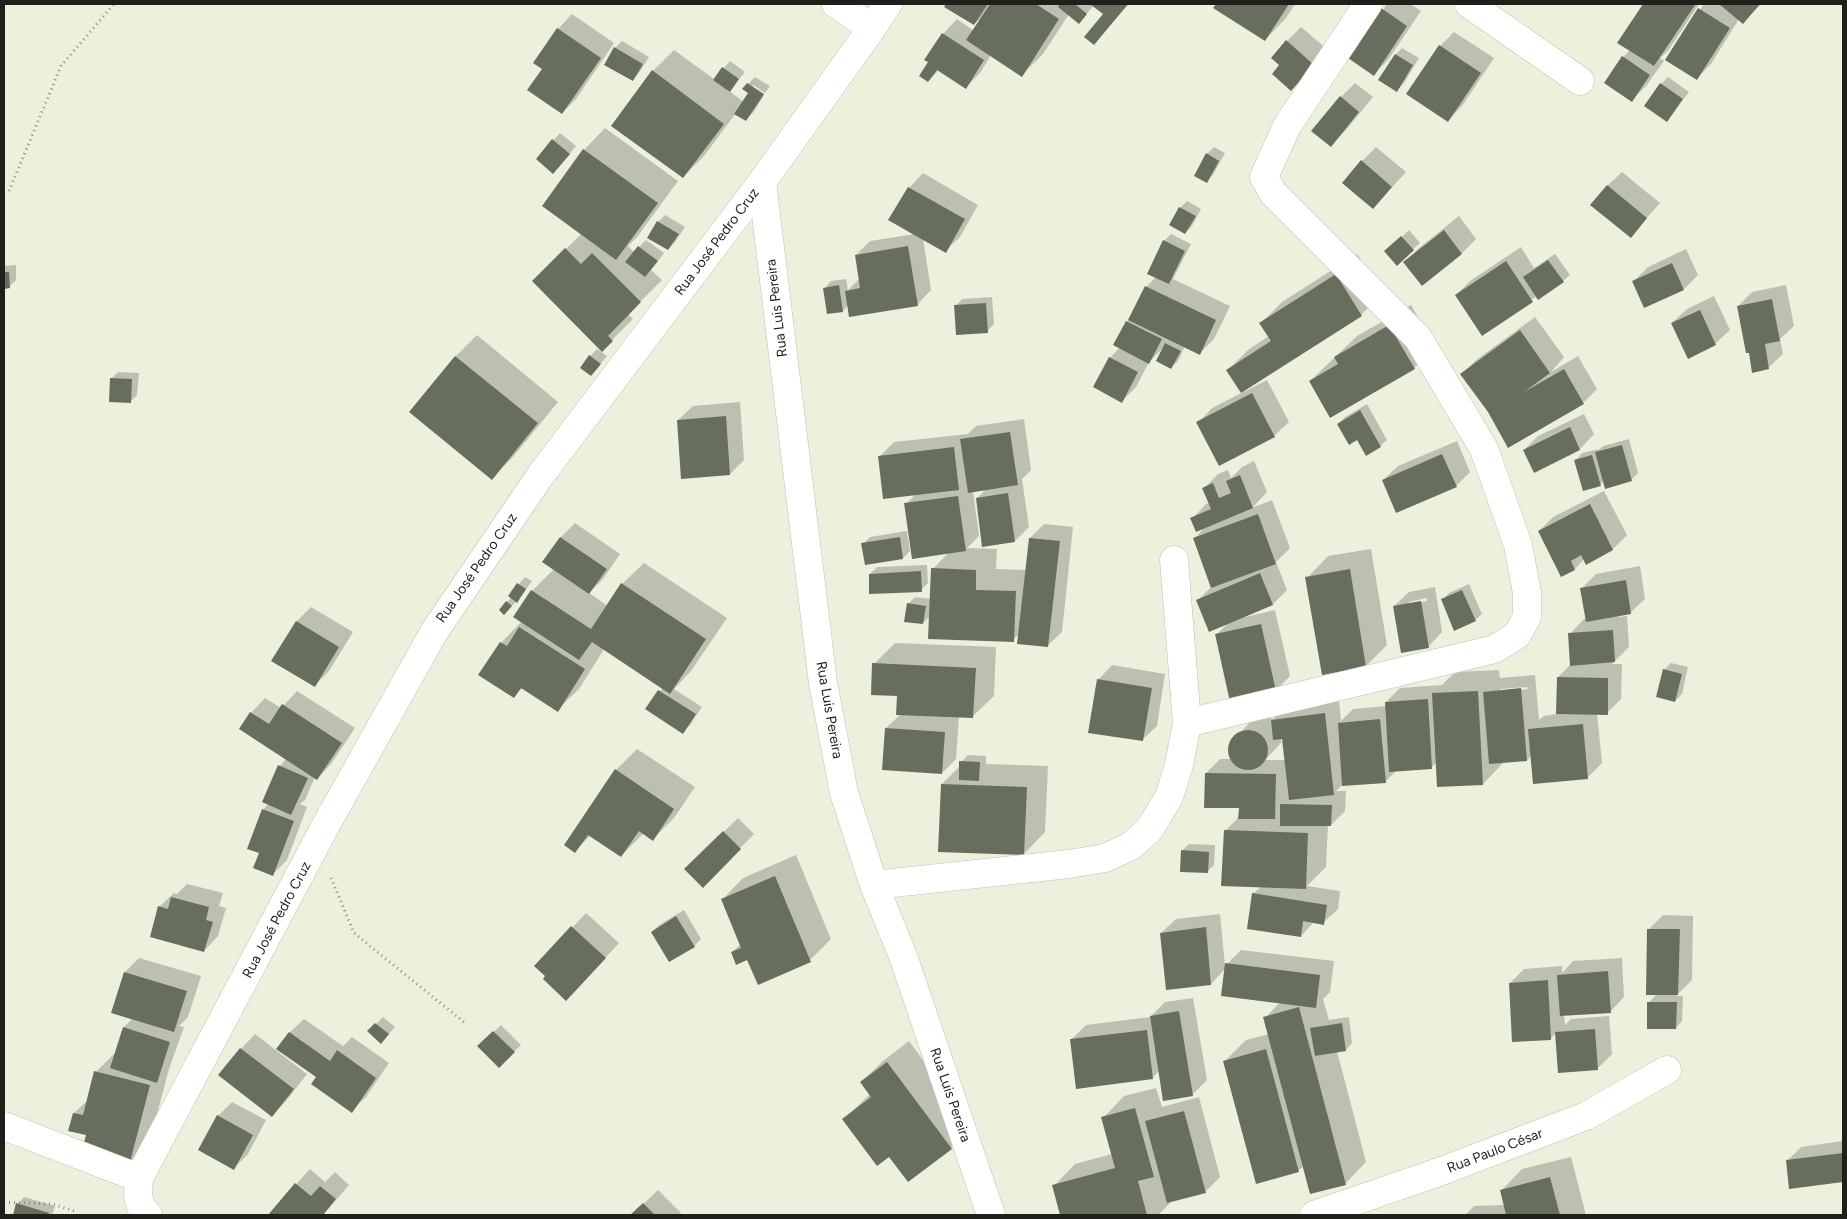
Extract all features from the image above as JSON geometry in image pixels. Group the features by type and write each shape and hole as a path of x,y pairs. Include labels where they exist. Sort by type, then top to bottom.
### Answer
{"street":[{"path":"836,4 872,28"},
{"name":"Rua José Pedro Cruz","path":"139,1178 316,846 434,632 540,476 762,182 888,4"},
{"path":"1187,723 1495,649 1517,635 1527,617 1527,592 1518,545 1484,449 1418,338 1273,193 1264,177 1288,126 1368,4"},
{"path":"1469,4 1580,81"},
{"name":"Rua Luis Pereira","path":"762,182 822,683 844,794 874,885 903,956 991,1215"},
{"path":"874,885 1069,864 1105,858 1131,846 1149,830 1169,797 1179,765 1187,723 1174,560"},
{"name":"Rua Paulo César","path":"1314,1215 1440,1172 1586,1116 1667,1070"},
{"path":"4,1126 139,1178 138,1195 141,1207 148,1215"}],"path":[{"path":"9,190 61,66 114,4"},
{"path":"316,846 354,933 465,1022"},
{"path":"4,1202 52,1204 74,1211"}],"building":[{"path":"946,4 988,4 974,25 944,7"},
{"path":"990,4 1036,4 1059,19 1022,77 966,40"},
{"path":"1060,4 1075,4 1087,14 1079,24 1058,7"},
{"path":"1090,4 1128,4 1094,45 1084,37 1103,14"},
{"path":"1216,4 1289,4 1265,41 1213,8"},
{"path":"1643,4 1695,5 1654,66 1617,43"},
{"path":"1719,4 1760,4 1743,24"},
{"path":"1381,8 1407,26 1374,76 1348,58"},
{"path":"1698,8 1730,28 1697,80 1665,60"},
{"path":"557,28 601,58 562,114 527,90 542,69 533,63"},
{"path":"942,33 984,60 966,89 937,70 928,82 919,76 928,62 924,60"},
{"path":"1286,40 1314,65 1291,91 1272,74 1279,65 1271,58"},
{"path":"1439,45 1481,73 1448,122 1406,94"},
{"path":"614,47 643,64 633,81 604,65"},
{"path":"1395,54 1413,65 1397,92 1378,80"},
{"path":"1622,56 1650,75 1632,102 1604,83"},
{"path":"722,67 739,79 730,92 713,80"},
{"path":"652,70 724,124 683,178 611,126"},
{"path":"747,83 764,94 746,121 734,114 748,93 742,89"},
{"path":"1660,83 1683,99 1667,122 1644,106"},
{"path":"1340,96 1359,112 1331,147 1311,131"},
{"path":"552,139 570,154 553,174 536,159"},
{"path":"583,149 658,203 616,260 542,206"},
{"path":"1206,153 1219,161 1207,183 1194,176"},
{"path":"1361,160 1392,187 1373,209 1342,183"},
{"path":"1607,185 1647,218 1631,238 1590,205"},
{"path":"908,187 965,219 946,253 888,220"},
{"path":"1179,207 1196,216 1185,234 1169,225"},
{"path":"657,221 679,234 668,250 647,238"},
{"path":"1444,230 1462,254 1422,286 1403,262"},
{"path":"1401,236 1414,250 1397,266 1384,251"},
{"path":"1163,240 1185,251 1169,284 1147,274"},
{"path":"638,246 658,261 645,277 625,262"},
{"path":"908,246 918,306 849,317 845,291 860,288 855,255"},
{"path":"565,248 581,264 592,253 641,302 608,336 613,341 602,352 532,281"},
{"path":"1548,260 1564,282 1538,300 1523,277"},
{"path":"1506,261 1533,302 1482,336 1455,295"},
{"path":"1672,263 1684,290 1644,308 1632,281"},
{"path":"4,272 9,272 10,288 4,289"},
{"path":"1336,274 1362,316 1241,393 1226,370 1271,341 1259,323"},
{"path":"839,285 843,312 827,314 823,288"},
{"path":"1145,286 1216,320 1200,355 1128,320"},
{"path":"1772,299 1780,341 1765,344 1769,369 1752,373 1737,306"},
{"path":"986,303 988,333 956,335 954,305"},
{"path":"1700,310 1716,345 1688,359 1671,323"},
{"path":"1126,321 1162,339 1149,364 1113,345"},
{"path":"1389,325 1415,369 1330,418 1309,381 1338,364 1334,357"},
{"path":"1520,330 1550,373 1524,392 1564,369 1584,404 1508,448 1488,412 1460,374"},
{"path":"1165,343 1181,351 1171,369 1156,361"},
{"path":"589,355 601,364 591,376 580,368"},
{"path":"455,356 538,423 492,480 409,412"},
{"path":"1109,357 1138,372 1122,403 1093,387"},
{"path":"110,378 132,379 131,403 109,402"},
{"path":"1252,393 1275,437 1219,466 1196,422"},
{"path":"1360,410 1381,447 1366,456 1357,440 1349,445 1337,424"},
{"path":"726,416 730,475 681,479 677,420"},
{"path":"1570,427 1580,450 1534,473 1523,450"},
{"path":"1010,432 1018,485 968,493 960,439"},
{"path":"1622,445 1632,481 1605,489 1595,452"},
{"path":"954,447 959,490 883,499 878,456"},
{"path":"1442,454 1457,487 1396,513 1382,480"},
{"path":"1592,455 1601,486 1583,491 1574,460"},
{"path":"1240,475 1253,508 1196,532 1190,518 1211,509 1202,488 1213,483 1219,498 1231,493 1226,481"},
{"path":"1008,493 1015,542 982,547 976,498"},
{"path":"958,496 966,551 912,559 904,503"},
{"path":"1590,504 1613,550 1586,565 1581,555 1571,561 1575,570 1561,577 1538,531"},
{"path":"1258,514 1276,564 1211,588 1193,538"},
{"path":"560,537 607,569 589,594 542,562"},
{"path":"900,537 903,559 865,565 861,543"},
{"path":"1029,538 1060,541 1048,647 1017,644"},
{"path":"931,568 976,570 976,590 1016,591 1014,642 928,639"},
{"path":"1350,569 1366,667 1322,675 1305,577"},
{"path":"921,571 922,592 869,594 869,574"},
{"path":"1260,573 1273,605 1209,632 1196,600"},
{"path":"1626,580 1631,614 1586,622 1580,588"},
{"path":"517,583 526,589 517,603 508,596"},
{"path":"621,583 706,639 670,694 592,642 579,660 513,617 531,590 591,629"},
{"path":"1462,590 1476,621 1454,631 1441,599"},
{"path":"506,601 512,606 504,615 499,610"},
{"path":"1421,601 1429,648 1401,653 1393,606"},
{"path":"907,603 926,606 923,624 904,622"},
{"path":"296,621 339,647 315,687 271,661"},
{"path":"1261,624 1276,691 1230,702 1215,634"},
{"path":"519,627 585,669 558,712 521,688 514,698 478,675 500,642 507,646"},
{"path":"1613,630 1615,662 1570,666 1568,633"},
{"path":"872,663 976,668 973,718 896,715 897,696 871,695"},
{"path":"1663,669 1682,674 1675,702 1656,697"},
{"path":"1557,677 1608,678 1608,715 1556,714"},
{"path":"1097,679 1152,688 1143,741 1088,733"},
{"path":"1521,688 1527,761 1489,764 1483,692"},
{"path":"658,690 696,714 683,734 645,709"},
{"path":"1478,691 1483,785 1437,787 1432,693"},
{"path":"1428,699 1432,769 1389,772 1385,702"},
{"path":"282,704 342,743 317,780 239,729 250,712 269,724"},
{"path":"1325,713 1334,795 1289,800 1282,739 1273,740 1271,720"},
{"path":"1380,719 1386,783 1342,786 1338,723"},
{"path":"1583,724 1588,779 1533,784 1528,729"},
{"path":"885,728 945,732 942,774 882,770"},
{"path":"1252,730 1259,733 1265,739 1268,750 1267,758 1259,767 1252,770 1244,770 1237,767 1229,758 1228,746 1231,739 1240,731"},
{"path":"959,761 980,762 979,781 959,780"},
{"path":"278,765 308,778 291,815 262,802"},
{"path":"615,769 674,809 653,841 639,831 621,857 588,835 575,853 564,845"},
{"path":"1205,773 1276,774 1275,819 1238,819 1239,808 1204,808"},
{"path":"941,784 1027,787 1024,855 938,852"},
{"path":"1280,804 1332,805 1331,826 1280,826"},
{"path":"262,809 294,821 273,876 253,868 259,853 247,849"},
{"path":"1224,830 1308,833 1306,889 1221,886"},
{"path":"723,831 741,849 703,888 684,869"},
{"path":"1181,850 1209,852 1208,873 1180,872"},
{"path":"775,876 811,962 758,985 747,960 736,965 731,952 741,948 721,899"},
{"path":"1252,893 1327,905 1324,925 1303,921 1301,937 1247,929"},
{"path":"171,897 209,907 206,920 213,922 204,952 150,937 158,906 168,909"},
{"path":"676,916 695,947 669,962 651,932"},
{"path":"571,926 606,958 566,1001 543,979 545,976 534,966"},
{"path":"1206,927 1211,985 1166,990 1160,933"},
{"path":"1647,929 1680,929 1678,995 1646,995"},
{"path":"1225,963 1320,975 1316,1008 1221,996"},
{"path":"1608,971 1611,1013 1560,1016 1557,975"},
{"path":"124,972 187,991 174,1032 111,1013"},
{"path":"1548,980 1551,1040 1512,1042 1509,983"},
{"path":"1647,1002 1677,1002 1676,1029 1647,1029"},
{"path":"1299,1007 1346,1185 1310,1194 1263,1017"},
{"path":"1179,1011 1193,1096 1163,1101 1150,1016"},
{"path":"375,1023 389,1034 381,1044 367,1031"},
{"path":"1342,1023 1346,1051 1315,1056 1310,1028"},
{"path":"123,1027 170,1042 157,1083 110,1068"},
{"path":"1595,1029 1598,1070 1558,1073 1555,1032"},
{"path":"1147,1030 1153,1079 1076,1089 1070,1039"},
{"path":"493,1031 515,1052 499,1068 477,1046"},
{"path":"289,1032 330,1061 337,1050 376,1078 352,1113 311,1084 316,1077 276,1049"},
{"path":"240,1048 294,1089 272,1117 218,1075"},
{"path":"1266,1049 1299,1172 1256,1184 1223,1061"},
{"path":"887,1062 952,1149 908,1182 889,1157 877,1166 842,1119 871,1097 860,1082"},
{"path":"94,1071 150,1085 129,1166 83,1146 86,1135 68,1131 73,1113 83,1115"},
{"path":"1135,1108 1154,1177 1138,1181 1147,1215 1060,1215 1052,1185 1115,1168 1101,1117"},
{"path":"1184,1111 1206,1193 1167,1203 1145,1121"},
{"path":"217,1115 253,1135 234,1170 198,1150"},
{"path":"1843,1153 1843,1182 1789,1189 1786,1160"},
{"path":"1550,1177 1560,1215 1506,1215 1500,1190"},
{"path":"295,1183 311,1196 320,1186 336,1199 323,1215 268,1215"},
{"path":"16,1203 49,1213 48,1215 13,1215"},
{"path":"643,1203 655,1215 630,1215"}]}
